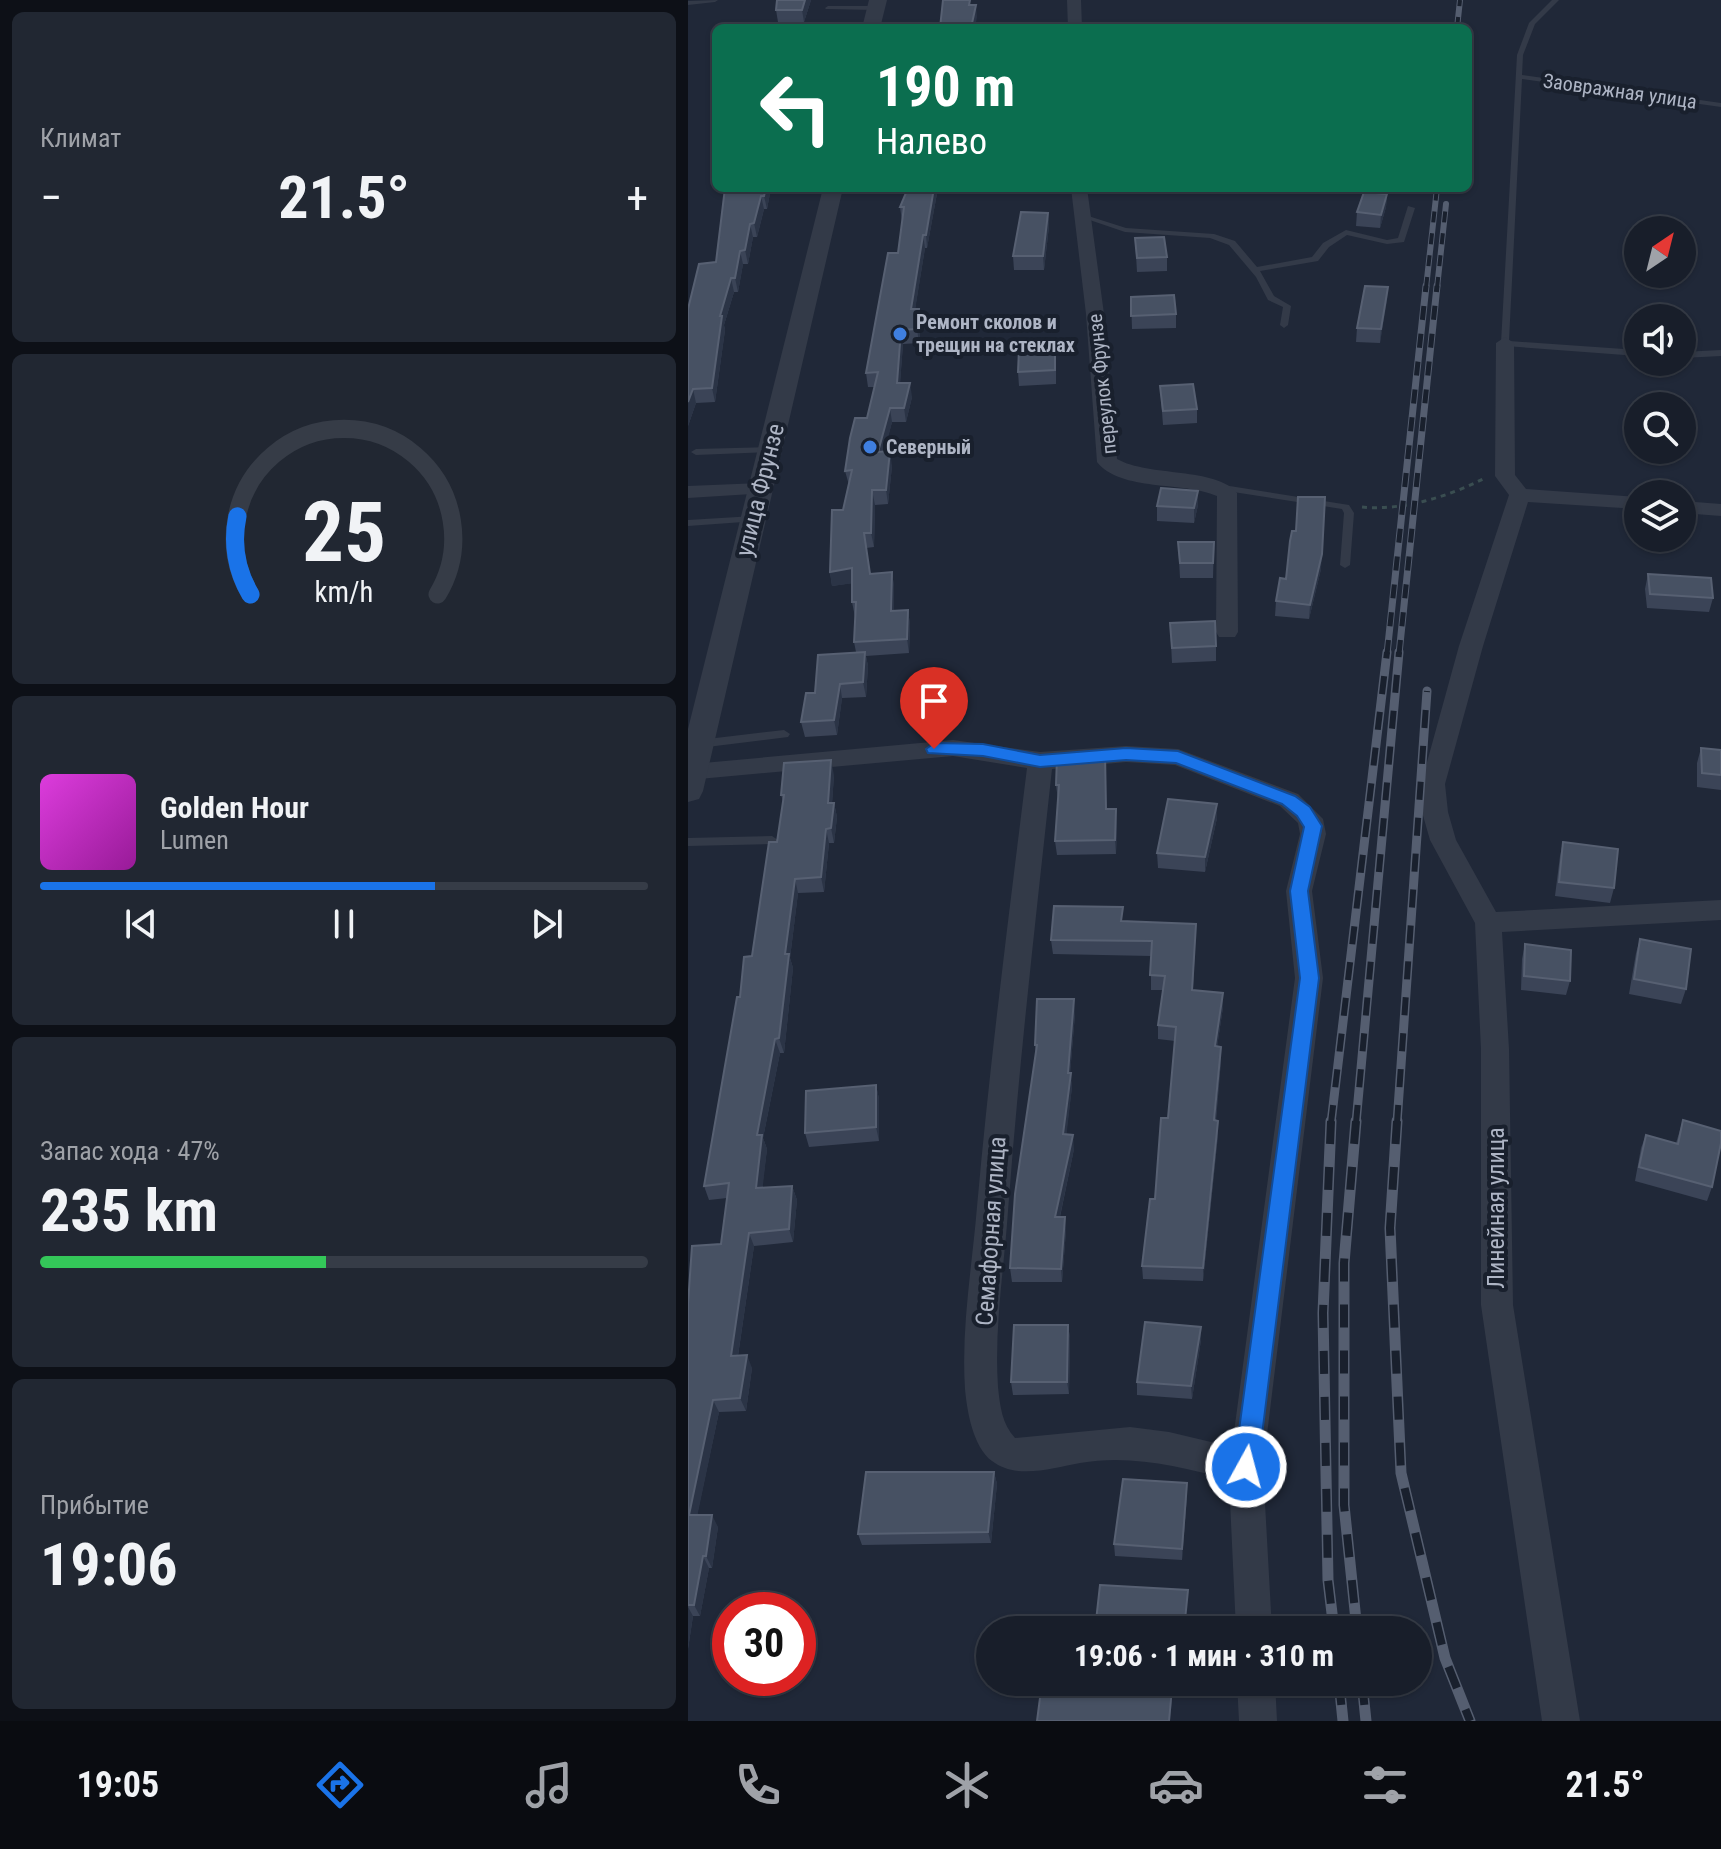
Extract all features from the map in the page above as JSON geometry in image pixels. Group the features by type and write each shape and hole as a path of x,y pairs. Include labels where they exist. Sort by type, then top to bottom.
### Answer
{"street":[{"path":"1074,0 1075,24"},
{"path":"872,24 877,4"},
{"name":"улица Фрунзе","path":"690,782 832,192"},
{"name":"переулок Фрунзе","path":"1079,192 1095,314 1107,462 1122,472 1145,478 1217,487"},
{"path":"1505,343 1505,476 1520,495 1624,502"},
{"path":"1217,487 1227,493 1227,632"},
{"path":"688,492 761,489"},
{"path":"1520,495 1471,646 1433,784 1435,812 1443,840 1488,923 1721,910"},
{"path":"1696,508 1721,510"},
{"path":"690,782 953,748 1040,761 1126,754 1178,757 1289,800 1304,812 1313,826 1299,891 1309,978 1246,1467 1253,1616"},
{"name":"Семафорная улица","path":"1040,761 999,1118 980,1373 987,1416 994,1437 1004,1450 1018,1456 1094,1444 1126,1443 1154,1445 1246,1467"},
{"name":"Линейная улица","path":"1488,923 1495,1049 1497,1305 1561,1721"},
{"path":"1257,1696 1258,1721"}],"lane":[{"path":"688,3 715,0"},
{"path":"1556,0 1532,23 1520,55 1505,343 1624,352"},
{"path":"828,8 877,4"},
{"name":"Заовражная улица","path":"1518,76 1721,105"},
{"path":"1254,270 1315,259 1326,245 1346,232 1387,242 1401,240 1411,208"},
{"path":"1082,216 1125,230 1211,236 1232,243 1271,298 1287,306 1284,325"},
{"path":"1696,354 1721,353"},
{"path":"696,452 770,450"},
{"path":"1217,487 1336,503 1346,507 1349,513 1345,565"},
{"path":"688,523 754,519"},
{"path":"699,744 784,734"},
{"path":"688,842 772,840"}],"path":[{"path":"1336,503 1389,510 1465,488 1490,475 1505,476"}],"building":[{"path":"777,0 805,0 802,10 776,10"},
{"path":"943,0 970,0 969,5 976,5 972,24 940,24"},
{"path":"725,192 765,192 761,196 754,223 750,224 745,250 740,251 735,278 731,278 720,316 712,388 693,389 688,402 688,309 699,264 716,262"},
{"path":"906,192 933,192 911,309 919,309 917,329 901,330 897,383 910,383 904,408 890,408 878,452 890,451 886,490 872,490 871,533 864,533 870,574 892,572 891,611 908,610 907,639 854,642 856,602 852,602 852,568 830,572 832,510 843,510 852,470 845,471 855,418 867,418 878,372 866,373 888,253 898,253 904,207 900,207"},
{"path":"1364,192 1387,194 1381,215 1357,212"},
{"path":"1021,212 1048,213 1043,256 1013,256"},
{"path":"1164,237 1167,257 1137,258 1135,238"},
{"path":"1365,286 1388,287 1381,329 1357,328"},
{"path":"1174,295 1176,314 1131,316 1131,297"},
{"path":"1055,347 1055,370 1018,372 1019,349"},
{"path":"1193,384 1197,409 1163,411 1160,386"},
{"path":"1161,488 1198,491 1194,508 1157,506"},
{"path":"1298,497 1325,497 1322,554 1310,605 1276,601 1280,578 1286,579 1292,531 1296,531"},
{"path":"1178,542 1214,542 1213,563 1180,563"},
{"path":"1648,574 1711,578 1713,598 1650,594"},
{"path":"1215,621 1216,646 1172,648 1170,623"},
{"path":"865,652 863,682 840,684 834,720 801,722 806,693 815,693 818,655"},
{"path":"1701,748 1721,750 1721,775 1702,773"},
{"path":"1105,753 1106,809 1116,809 1115,840 1055,841 1059,785 1056,785 1057,757"},
{"path":"831,760 828,803 834,803 831,828 826,829 821,877 795,879 785,954 789,954 779,1038 775,1039 757,1135 762,1135 756,1188 792,1186 789,1229 749,1233 731,1356 747,1355 740,1398 713,1400 689,1515 712,1515 694,1605 688,1605 688,1304 692,1246 721,1244 729,1183 704,1186 737,997 740,997 744,957 752,956 769,842 777,842 784,795 781,795 784,763"},
{"path":"1168,799 1217,804 1205,857 1157,853"},
{"path":"1563,842 1618,849 1614,888 1559,882"},
{"path":"1054,906 1123,907 1121,921 1196,924 1192,990 1223,993 1215,1046 1221,1047 1214,1120 1218,1121 1203,1268 1142,1266 1150,1199 1155,1199 1161,1118 1168,1118 1176,1027 1158,1025 1165,976 1150,975 1152,941 1051,940"},
{"path":"1640,939 1691,949 1686,989 1634,979"},
{"path":"1525,944 1571,950 1570,981 1524,976"},
{"path":"1037,999 1074,999 1068,1073 1071,1073 1063,1134 1073,1135 1055,1217 1065,1217 1061,1269 1010,1268 1015,1194 1037,1045"},
{"path":"876,1085 876,1127 805,1133 806,1091"},
{"path":"1683,1120 1721,1131 1712,1187 1639,1167 1646,1135 1678,1144"},
{"path":"1145,1322 1201,1327 1191,1386 1137,1382"},
{"path":"1014,1325 1068,1325 1067,1382 1011,1382"},
{"path":"866,1472 994,1472 988,1532 858,1534"},
{"path":"1123,1479 1187,1483 1182,1549 1114,1544"},
{"path":"1100,1585 1188,1590 1185,1616 1097,1616"},
{"path":"1040,1696 1171,1696 1169,1721 1037,1721"}],"railway":[{"path":"1457,24 1460,0"},
{"path":"1426,288 1437,192"},
{"path":"1437,288 1446,204"},
{"path":"1387,654 1426,286"},
{"path":"1399,654 1437,286"},
{"path":"1331,1123 1387,652"},
{"path":"1356,1123 1399,652"},
{"path":"1397,1123 1427,691"},
{"path":"1331,1121 1323,1313 1328,1580 1332,1616"},
{"path":"1356,1121 1344,1263 1344,1505 1356,1616"},
{"path":"1397,1121 1390,1228 1401,1473 1445,1658 1470,1721"},
{"path":"1340,1696 1343,1721"},
{"path":"1363,1696 1366,1721"}],"place":[{"name":"Ремонт сколов и трещин на стеклах","path":"900,334"},
{"name":"Северный","path":"870,447"}],"route":[{"path":"934,749 983,750 1040,761 1126,754 1178,757 1289,800 1310,819 1313,834 1299,891 1309,978 1246,1467"}]}
